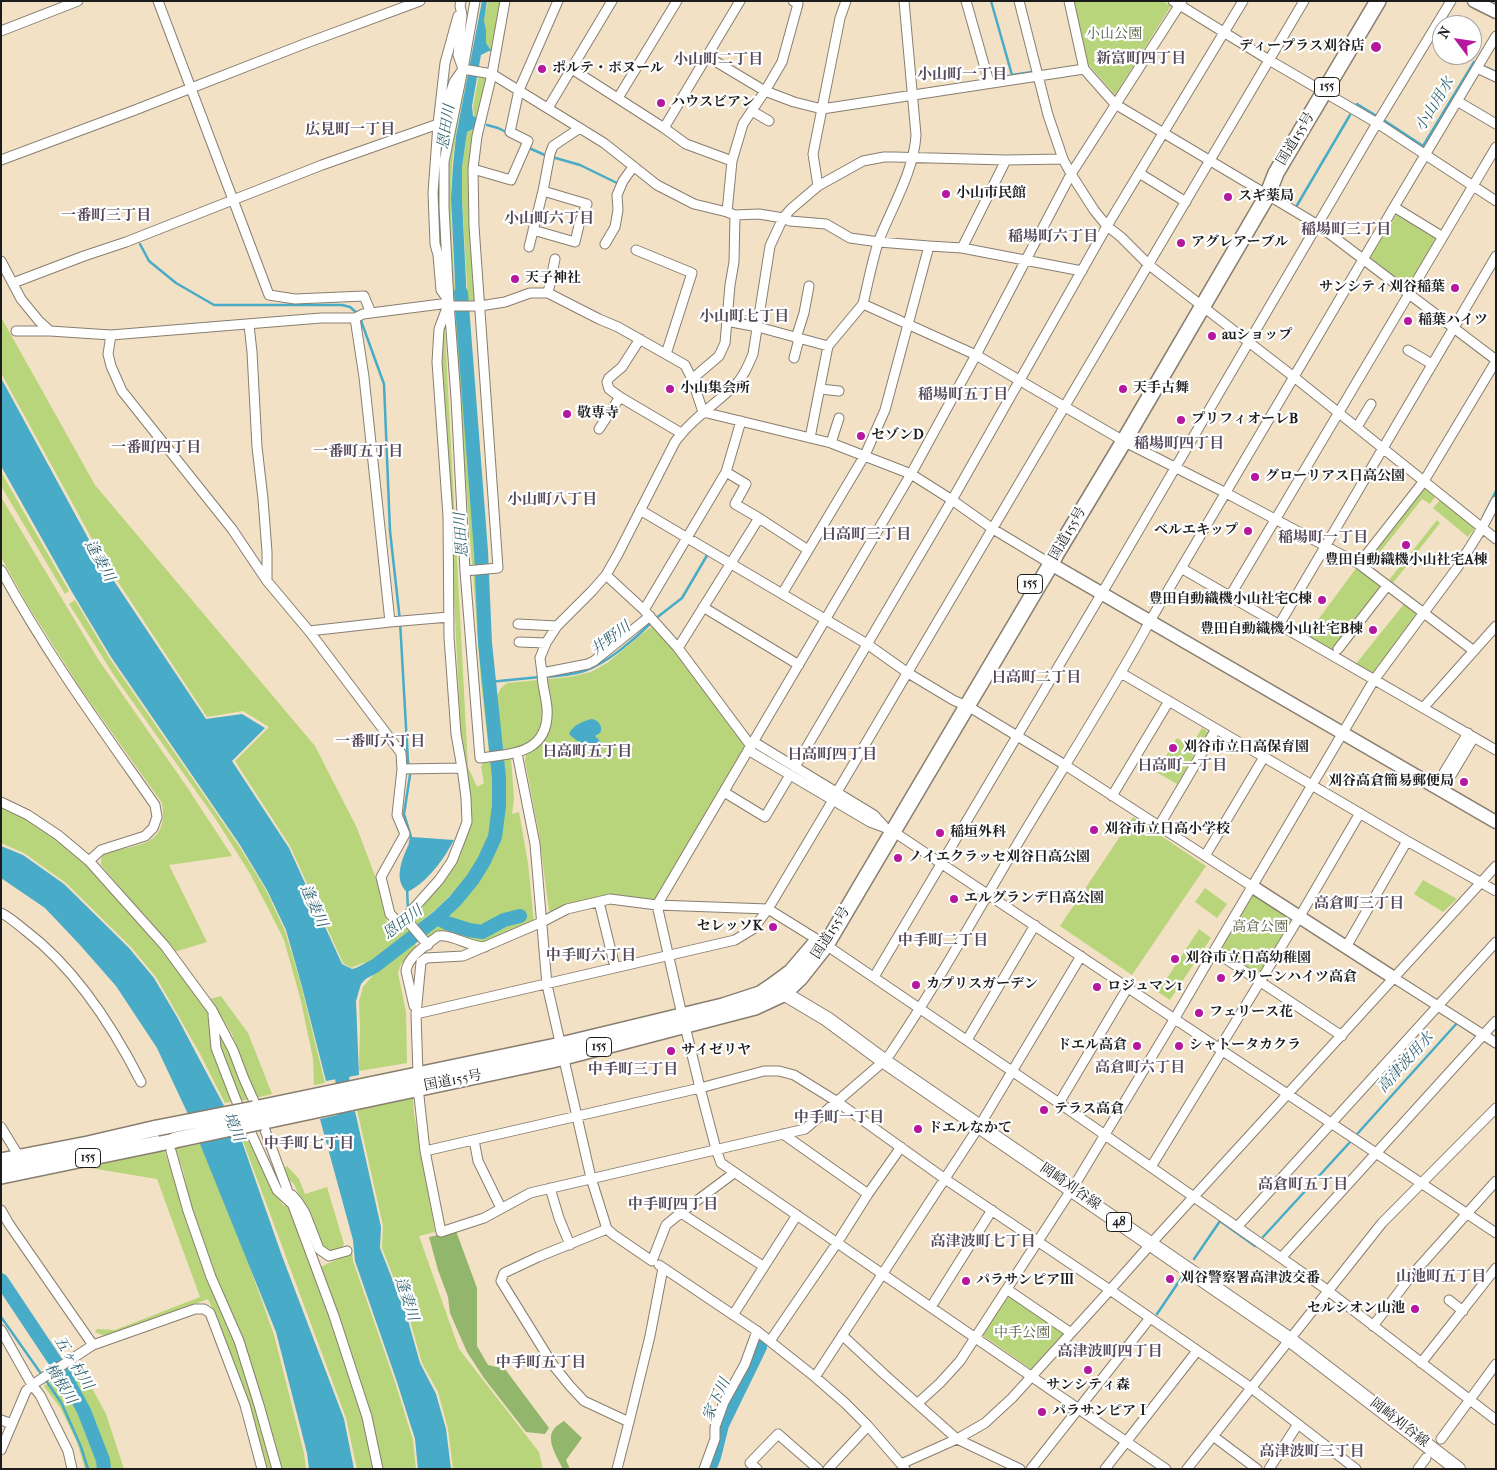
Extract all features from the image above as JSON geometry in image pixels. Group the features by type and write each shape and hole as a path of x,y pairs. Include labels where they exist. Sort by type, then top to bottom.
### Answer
{"highway":[{"name":"国道155号","path":"1,1161 158,1128 260,1115 414,1080 498,1072 562,1050 684,1021 756,1007 777,990 800,978 1048,562 1056,554 1120,439 1378,1"},
{"name":"国道155号","path":"1,1176 173,1146 260,1115"}],"main road":[{"name":"岡崎刈谷線","path":"777,990 827,1019 1289,1339 1458,1469"}],"street":[{"path":"1,31 78,1"},
{"path":"158,1 269,295 296,299 364,296 361,316 364,377 393,622"},
{"path":"1,160 420,1"},
{"path":"474,1 463,69 452,115 444,162 444,207 465,571 480,758 514,754 537,743 543,732 547,717 540,658 546,643 557,626 606,575 681,433 738,381 746,370 753,354 770,246 784,218 796,204 818,186 863,162 884,157 1006,160 1063,159"},
{"path":"465,571 498,568 474,226 473,169 477,136 492,74 505,1"},
{"path":"473,169 511,180 528,141 510,132 519,90 558,1"},
{"path":"548,108 612,1"},
{"path":"618,98 677,1"},
{"path":"664,128 740,1"},
{"path":"692,379 718,356 725,343 734,262 731,213 732,161 743,124 782,62 798,4 793,1"},
{"path":"818,186 813,154 840,18 846,1"},
{"path":"810,438 828,346 863,304 879,242 915,146 916,135 904,1"},
{"path":"966,1 989,82"},
{"path":"1019,1 1048,115 1063,159 1094,210 1107,226 1121,237 1149,266 1294,377 1496,539"},
{"path":"1069,1 1084,69 1115,104 1318,225 1496,361 1424,482 1359,564"},
{"path":"795,766 952,500 1107,226 1243,1"},
{"path":"416,1014 735,940 753,929 768,909 1304,1"},
{"path":"874,977 1102,593 1377,123 1451,1"},
{"path":"1474,1 1496,12"},
{"path":"1166,1469 734,1173 721,1162 700,1088 657,904 911,474 1071,174 1178,2 1269,60 1377,123 1496,202"},
{"path":"461,4 462,15 458,55 463,69"},
{"path":"111,335 108,354 122,391 232,529 267,581 309,631 401,753 403,769 397,815 405,834 381,877 390,914 396,920 405,918 440,880 452,861 467,822 466,798 456,734 448,617 448,516 437,362 440,329 449,304 442,290 435,244 433,193 444,62 461,4"},
{"path":"1496,36 921,1009 884,1060 805,1129 530,1193 484,1218 441,1232 425,1150 419,1096 414,1080 416,1014 421,962 426,958 463,956 542,922 567,909 610,899 657,904 768,909 874,977 921,1009 967,1040 1012,1073 1194,1196 1328,1291 1496,1420"},
{"path":"708,57 765,91 794,102 822,109 1084,69"},
{"path":"1477,68 1496,77"},
{"path":"463,69 492,74 604,143 657,185 694,204 731,213 759,214 784,218 790,221 826,224 850,238 962,248 1082,271"},
{"path":"13,284 322,165 438,124 442,118 454,82 463,69"},
{"path":"572,69 686,144 732,161"},
{"path":"1457,101 1496,124"},
{"path":"752,111 770,121"},
{"path":"529,248 544,191 549,158 553,146 580,128"},
{"path":"1230,596 1496,147"},
{"path":"962,248 1006,160"},
{"path":"605,244 615,227 618,195 623,181 633,167"},
{"path":"1139,173 1186,202"},
{"path":"533,230 575,242 580,221 588,204 544,191"},
{"path":"1394,207 1443,237"},
{"path":"782,594 865,455 885,410 929,246"},
{"path":"636,250 692,273 666,354"},
{"path":"1278,625 1496,256"},
{"path":"548,293 555,259"},
{"path":"1,261 21,299 39,322 50,331"},
{"path":"794,358 809,286"},
{"path":"16,331 111,335 361,316 449,304 480,306 505,302 530,293 548,293 640,339 685,365 692,379 703,412"},
{"path":"863,304 976,354 1120,439 1359,564 1422,614 1474,651"},
{"path":"726,321 758,327 828,346"},
{"path":"249,325 257,447 267,552 267,581"},
{"path":"640,339 622,368 609,378 607,382 609,389 681,433"},
{"path":"1408,350 1432,364"},
{"path":"820,389 840,391"},
{"path":"600,429 620,397"},
{"path":"1357,427 1371,404"},
{"path":"703,412 831,443 911,474 993,529 1048,562 1496,822"},
{"path":"831,443 839,418"},
{"path":"542,676 594,661 650,617 687,538 726,472 741,421"},
{"path":"726,472 746,484 735,504 808,550"},
{"path":"918,1403 940,1384 960,1361 1008,1290 1105,1136 1374,680 1457,568 1496,501"},
{"path":"640,510 867,644 908,672 1017,735 1496,1042"},
{"path":"678,648 759,518"},
{"path":"1181,568 1496,750"},
{"path":"1,570 21,608 65,676 155,805 157,817 152,828 145,836 101,850 89,861"},
{"path":"606,575 650,617 678,648 751,746 790,775 835,796"},
{"path":"1338,649 1387,586"},
{"path":"703,607 799,665"},
{"path":"309,631 448,617"},
{"path":"518,624 557,626"},
{"path":"1424,708 1496,626"},
{"path":"519,642 546,643"},
{"path":"1121,673 1407,841 1496,891"},
{"path":"1112,796 1169,701"},
{"path":"1159,826 1216,729"},
{"path":"1437,789 1440,779 1471,735"},
{"path":"751,746 795,766 871,823 889,829 941,863 1496,1233"},
{"path":"514,754 534,844 547,984 591,1178 607,1229 614,1236 770,1341 815,1377 868,1426 903,1466 985,1423 1012,1398 1496,866"},
{"path":"1205,856 1264,757"},
{"path":"403,769 462,768"},
{"path":"724,792 765,817 790,775"},
{"path":"1,802 28,815 89,861 165,946 212,1010 233,1050 260,1115 334,1316 367,1417 378,1469"},
{"path":"1150,1167 1360,813"},
{"path":"1346,947 1407,841"},
{"path":"599,902 615,967"},
{"path":"1,913 42,943 75,978 123,1047 141,1082"},
{"path":"405,918 428,945"},
{"path":"967,1040 1035,925"},
{"path":"416,1014 406,970 411,959 438,936 443,935 467,944 486,946"},
{"path":"1237,1227 1496,942"},
{"path":"1214,950 1342,1036"},
{"path":"815,1377 980,1125 1081,956"},
{"path":"1059,1104 1128,987"},
{"path":"212,1010 216,1048 236,1100 277,1190 293,1204"},
{"path":"1281,1258 1496,1021"},
{"path":"425,1150 700,1088 764,1071 779,1071 794,1075 1250,1387 1355,1468"},
{"path":"1187,1469 1250,1387 1382,1223 1496,1108"},
{"path":"1,1127 20,1158"},
{"path":"783,1134 868,1194"},
{"path":"474,1140 478,1161 501,1208"},
{"path":"173,1146 188,1211 211,1277 239,1341 276,1469"},
{"path":"770,1341 901,1147"},
{"path":"652,1261 666,1225 734,1173"},
{"path":"1373,1326 1412,1276 1496,1181"},
{"path":"519,1188 522,1198"},
{"path":"550,1188 570,1245"},
{"path":"288,1192 305,1213 319,1250 329,1256 347,1251"},
{"path":"1,1210 93,1345"},
{"path":"931,1307 992,1210"},
{"path":"681,1213 764,1266"},
{"path":"733,1315 797,1215"},
{"path":"607,1229 538,1256 504,1273 501,1281 553,1365 570,1386 584,1401 629,1422"},
{"path":"617,1469 650,1336 663,1268"},
{"path":"1421,1363 1496,1268"},
{"path":"1008,1290 1071,1333"},
{"path":"1449,1300 1463,1311"},
{"path":"1,1450 26,1391 34,1384 93,1345 195,1309 204,1308 210,1314 230,1361 245,1405 262,1469"},
{"path":"1031,1469 1150,1318"},
{"path":"1,1330 40,1395 68,1451 72,1469"},
{"path":"704,1469 715,1439 714,1427 724,1402 745,1364 757,1332"},
{"path":"842,1335 957,1439 1020,1469"},
{"path":"1104,1469 1197,1351"},
{"path":"1441,1439 1496,1364"},
{"path":"1,1420 12,1424"},
{"path":"1269,1469 1298,1424"},
{"path":"828,1469 868,1426"},
{"path":"751,1467 778,1434 818,1469"},
{"path":"1213,1436 1257,1469"},
{"path":"1418,1469 1426,1458"}],"green space":[{"path":"488,1 502,1 494,50 490,49 486,43 484,21"},
{"name":"小山公園","path":"1073,1 1162,1 1171,6 1115,95 1088,64"},
{"path":"466,72 468,72 457,130 451,183 456,303 453,304 448,183 452,142"},
{"path":"479,74 489,76 478,128 477,303 468,303 462,167 467,132 475,128 477,117 474,116 473,107"},
{"path":"1398,212 1437,236 1407,288 1370,258"},
{"path":"453,308 456,308 476,564 472,565"},
{"path":"444,313 468,767 477,787 484,783 481,767 483,763 492,762 493,805 488,836 474,866 454,892 416,926 411,920 422,910 425,900 442,880 469,822 462,759 449,496 440,366"},
{"path":"1,317 95,485 315,746 357,828 380,889 387,922 391,926 397,927 403,924 411,933 376,962 363,963 351,968 343,963 290,846 235,761 269,727 243,711 207,717 103,559 1,373"},
{"path":"1,472 69,591 65,594 1,486"},
{"path":"1424,488 1435,497 1430,504 1422,499 1369,566 1365,563"},
{"path":"1,497 98,659 187,787 232,856 169,865 207,942 174,952 101,865 102,854 137,846 155,837 160,829 163,818 162,803 81,689 27,604 1,557"},
{"path":"1440,500 1475,528 1468,537 1433,508"},
{"path":"1437,520 1440,523 1393,583 1389,580"},
{"path":"1357,567 1382,587 1332,652 1306,636"},
{"path":"473,573 477,573 485,682 493,751 489,752 481,682"},
{"path":"75,600 110,659 239,846 266,890 285,931 300,981 325,1083 314,1085 313,1059 301,1001 284,940 270,912 249,872 215,818 115,677 69,604"},
{"path":"1404,604 1415,612 1416,615 1373,673 1370,674 1355,665"},
{"path":"652,626 690,669 744,745 744,749 655,900 611,894 565,906 554,914 549,911 539,834 525,761 526,753 501,753 497,696 501,688 507,683 569,677 591,672 607,663"},
{"path":"1202,728 1208,732 1177,784 1156,772 1177,738 1191,746"},
{"path":"511,758 514,799 512,814 519,812 528,863 534,922 487,943 476,944 440,932 428,940 424,935 434,926 441,925 476,936 487,935 526,918 523,912 484,928 470,928 443,918 473,889 494,851 499,837 504,808 503,759"},
{"path":"1,806 16,812 67,847 96,875 164,951 202,1002 210,1017 233,1101 225,1103 199,1052 156,977 131,947 66,883 24,853 1,843"},
{"path":"1133,817 1206,866 1132,975 1060,926"},
{"path":"1423,880 1457,899 1443,912 1414,894"},
{"path":"1205,888 1227,904 1217,918 1195,902"},
{"name":"高倉公園","path":"1254,893 1294,918 1259,975 1220,950"},
{"path":"1199,929 1211,938 1170,1000 1158,992"},
{"path":"414,940 417,948 401,964 398,973 406,1012 407,1063 359,1071 359,1001 363,987 382,965"},
{"path":"221,996 248,1033 272,1094 256,1098 232,1034 210,999"},
{"path":"218,1026 220,1026 250,1099 239,1101 219,1047"},
{"path":"413,1098 435,1232 419,1236 459,1349 539,1452 543,1469 453,1469 448,1429 438,1392 422,1363 409,1317 382,1248 383,1226 357,1110"},
{"path":"249,1134 274,1191 283,1205 293,1208 364,1418 375,1469 357,1469 346,1418 241,1136"},
{"path":"200,1144 248,1262 274,1335 304,1453 306,1469 279,1469 191,1212 183,1170 175,1149"},
{"path":"164,1150 209,1277 237,1342 274,1469 266,1469 250,1408 224,1336 208,1299 107,1337 95,1332 97,1329 115,1330 200,1297 157,1179 84,1167"},
{"path":"287,1166 299,1179 305,1194 327,1187 344,1244 340,1250 329,1252 321,1247 294,1184 287,1179 283,1169"},
{"path":"456,1231 477,1288 477,1346 488,1365 505,1369 549,1428 545,1434 526,1432 484,1378 467,1352 450,1313 448,1297 429,1237"},
{"path":"352,1253 353,1261 413,1440 416,1469 381,1469 370,1415 350,1348 320,1267"},
{"name":"中手公園","path":"1008,1295 1064,1333 1031,1369 982,1335"},
{"path":"79,1364 106,1414 124,1469 85,1469 77,1442 61,1409 44,1386"},
{"path":"564,1421 582,1438 566,1460 570,1469 563,1469 551,1438 554,1429"}],"water":[{"path":"482,1 487,1 484,21 486,43 490,49 494,50 493,52 489,51 481,55 472,106 473,116 476,117 475,128 467,132 462,167 462,199 467,303 456,304 451,198 453,166 456,136"},
{"path":"1,378 100,560 206,719 242,714 265,728 232,761 289,848 342,964 352,969 372,964 374,970 361,984 356,1001 359,1075 326,1081 286,930 267,890 240,845 111,657 1,466"},
{"path":"592,719 601,726 600,733 595,736 603,746 600,751 583,745 569,734 579,724"},
{"path":"412,837 454,840 428,877 407,892 402,886 400,873 403,858"},
{"name":"境川","path":"1,846 23,855 64,884 129,948 154,978 177,1017 240,1136 282,1256 344,1419 354,1469 309,1469 307,1453 276,1332 187,1112 157,1048 116,986 80,945 45,908 1,878"},
{"path":"355,1111 381,1227 380,1248 407,1317 420,1363 436,1394 446,1429 451,1469 418,1469 415,1439 355,1261 353,1240 320,1119"}],"waterway":[{"name":"小山用水","path":"991,1 1012,75 1032,72"},
{"name":"小山用水","path":"1385,121 1423,146 1472,65"},
{"name":"小山用水","path":"1485,67 1496,72"},
{"name":"小山用水","path":"1357,104 1375,115"},
{"name":"小山用水","path":"1295,207 1350,115"},
{"path":"487,125 508,133"},
{"path":"517,139 529,148 547,156"},
{"path":"552,157 580,165 619,184"},
{"path":"140,244 149,261 176,283 214,305 342,305 350,307 357,313"},
{"name":"恩田川","path":"356,976 375,966 437,918 455,901 473,879 495,837 499,806 499,778 485,643 481,551 461,293"},
{"path":"360,318 384,384 390,531 400,621 410,775 404,814 411,837 410,843"},
{"name":"小山用水","path":"1483,517 1496,491"},
{"name":"井野川","path":"655,619 682,598 709,552"},
{"name":"井野川","path":"545,677 560,676 593,668 620,650 651,623"},
{"name":"井野川","path":"489,682 540,677"},
{"path":"407,888 408,910"},
{"path":"437,918 469,930 482,932 504,920 520,916"},
{"name":"高津波用水","path":"1358,1133 1457,1023 1475,1035"},
{"name":"高津波用水","path":"1486,1042 1496,1048"},
{"name":"逢妻川","path":"341,1061 346,1132"},
{"name":"高津波用水","path":"1263,1237 1351,1141"},
{"name":"高津波用水","path":"1194,1259 1220,1221 1255,1246"},
{"name":"高津波用水","path":"1157,1314 1182,1277"},
{"name":"五ヶ村川","path":"1,1280 65,1376 84,1411 103,1460 104,1469"},
{"name":"横根川","path":"1,1317 42,1375"},
{"name":"家下川","path":"709,1469 722,1425 760,1347"},
{"name":"横根川","path":"45,1379 62,1404 81,1447 88,1469"}],"place":[{"name":"ディープラス刈谷店","path":"1376,47"},
{"name":"ポルテ・ボヌール","path":"542,69"},
{"name":"ハウスビアン","path":"661,103"},
{"name":"小山市民館","path":"946,194"},
{"name":"スギ薬局","path":"1228,197"},
{"name":"アグレアーブル","path":"1181,243"},
{"name":"天子神社","path":"515,279"},
{"name":"サンシティ刈谷稲葉","path":"1455,288"},
{"name":"稲葉ハイツ","path":"1408,321"},
{"name":"auショップ","path":"1212,336"},
{"name":"小山集会所","path":"670,389"},
{"name":"天手古舞","path":"1123,389"},
{"name":"敬専寺","path":"567,414"},
{"name":"プリフィオーレB","path":"1181,420"},
{"name":"セゾンD","path":"861,436"},
{"name":"グローリアス日高公園","path":"1255,477"},
{"name":"ベルエキップ","path":"1248,531"},
{"name":"豊田自動織機小山社宅A棟","path":"1406,545"},
{"name":"豊田自動織機小山社宅C棟","path":"1322,600"},
{"name":"豊田自動織機小山社宅B棟","path":"1373,630"},
{"name":"刈谷市立日高保育園","path":"1173,748"},
{"name":"刈谷高倉簡易郵便局","path":"1464,782"},
{"name":"刈谷市立日高小学校","path":"1094,830"},
{"name":"稲垣外科","path":"940,833"},
{"name":"ノイエクラッセ刈谷日高公園","path":"898,858"},
{"name":"エルグランデ日高公園","path":"954,899"},
{"name":"セレッソK","path":"773,927"},
{"name":"刈谷市立日高幼稚園","path":"1175,959"},
{"name":"グリーンハイツ高倉","path":"1221,978"},
{"name":"カプリスガーデン","path":"916,985"},
{"name":"ロジュマン1","path":"1097,987"},
{"name":"フェリース花","path":"1199,1013"},
{"name":"ドエル高倉","path":"1137,1046"},
{"name":"シャトータカクラ","path":"1179,1046"},
{"name":"サイゼリヤ","path":"671,1051"},
{"name":"テラス高倉","path":"1044,1110"},
{"name":"ドエルなかて","path":"918,1129"},
{"name":"刈谷警察署高津波交番","path":"1170,1279"},
{"name":"パラサンピアⅢ","path":"966,1281"},
{"name":"セルシオン山池","path":"1415,1309"},
{"name":"サンシティ森","path":"1088,1370"},
{"name":"パラサンピアⅠ","path":"1042,1412"}],"district":[{"name":"新富町四丁目","path":"1141,59"},
{"name":"小山町二丁目","path":"718,60"},
{"name":"小山町一丁目","path":"962,75"},
{"name":"広見町一丁目","path":"350,130"},
{"name":"一番町三丁目","path":"106,216"},
{"name":"小山町六丁目","path":"549,219"},
{"name":"稲場町三丁目","path":"1346,230"},
{"name":"稲場町六丁目","path":"1053,237"},
{"name":"小山町七丁目","path":"744,317"},
{"name":"稲場町五丁目","path":"963,395"},
{"name":"稲場町四丁目","path":"1179,444"},
{"name":"一番町四丁目","path":"156,448"},
{"name":"一番町五丁目","path":"358,452"},
{"name":"小山町八丁目","path":"552,500"},
{"name":"日高町三丁目","path":"866,535"},
{"name":"稲場町一丁目","path":"1323,538"},
{"name":"日高町二丁目","path":"1036,678"},
{"name":"一番町六丁目","path":"380,742"},
{"name":"日高町五丁目","path":"587,752"},
{"name":"日高町四丁目","path":"832,755"},
{"name":"日高町一丁目","path":"1182,766"},
{"name":"高倉町三丁目","path":"1359,904"},
{"name":"中手町二丁目","path":"943,941"},
{"name":"中手町六丁目","path":"591,956"},
{"name":"高倉町六丁目","path":"1140,1068"},
{"name":"中手町三丁目","path":"633,1070"},
{"name":"中手町一丁目","path":"839,1118"},
{"name":"中手町七丁目","path":"309,1144"},
{"name":"高倉町五丁目","path":"1303,1185"},
{"name":"中手町四丁目","path":"673,1205"},
{"name":"高津波町七丁目","path":"983,1242"},
{"name":"山池町五丁目","path":"1441,1277"},
{"name":"高津波町四丁目","path":"1110,1352"},
{"name":"中手町五丁目","path":"541,1363"},
{"name":"高津波町三丁目","path":"1312,1452"}]}
